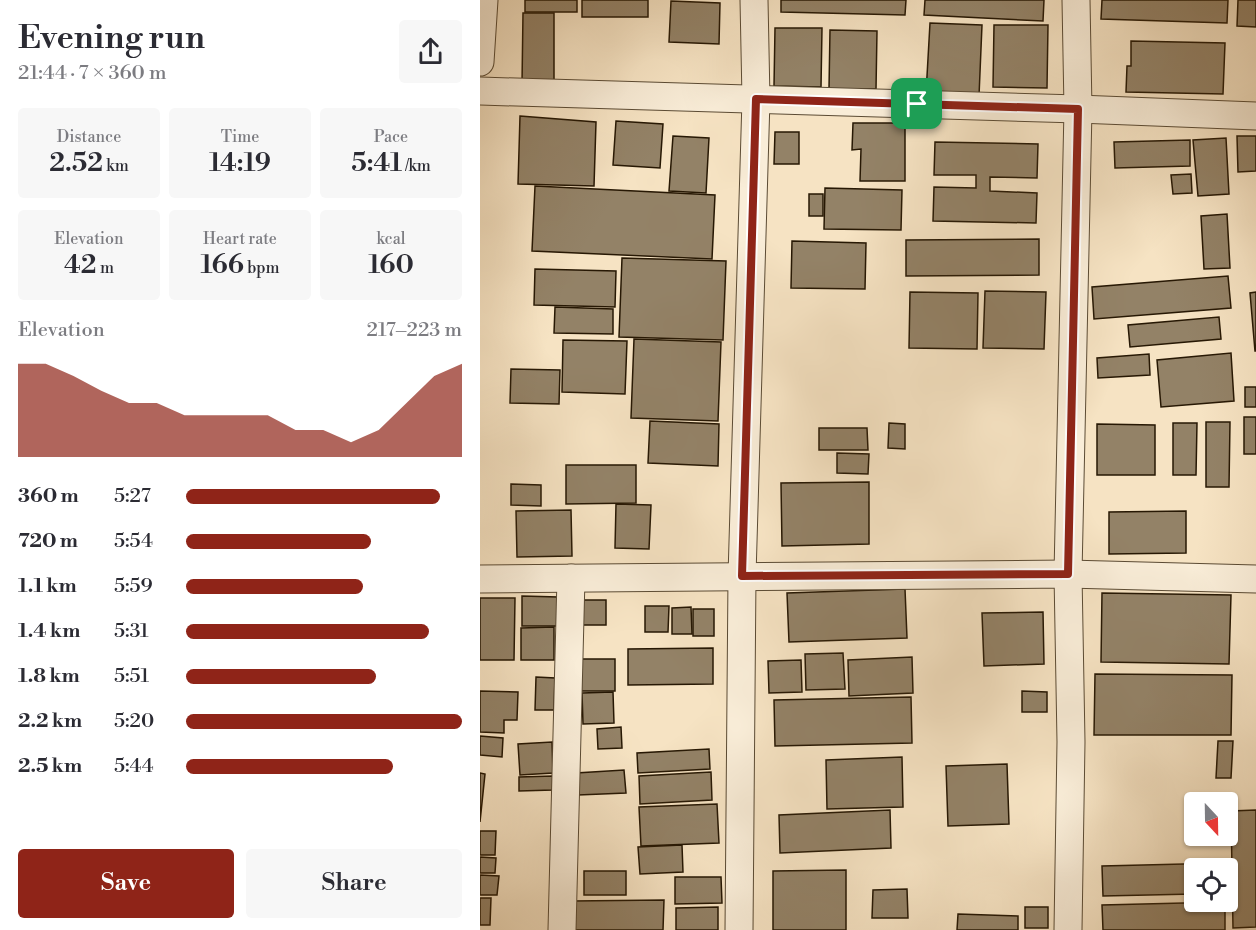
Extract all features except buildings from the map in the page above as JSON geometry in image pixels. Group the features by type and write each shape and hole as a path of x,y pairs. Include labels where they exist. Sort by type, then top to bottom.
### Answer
{"street":[{"path":"480,62 484,0"},
{"path":"739,930 742,576 756,99 754,0"},
{"path":"1068,930 1071,742 1068,574 1078,109 1076,0"},
{"path":"480,91 1256,116"},
{"path":"480,579 1068,574 1256,579"},
{"path":"562,930 571,578"}],"route":[{"path":"756,99 917,104 1078,109 1068,574 742,576 756,99"}]}
